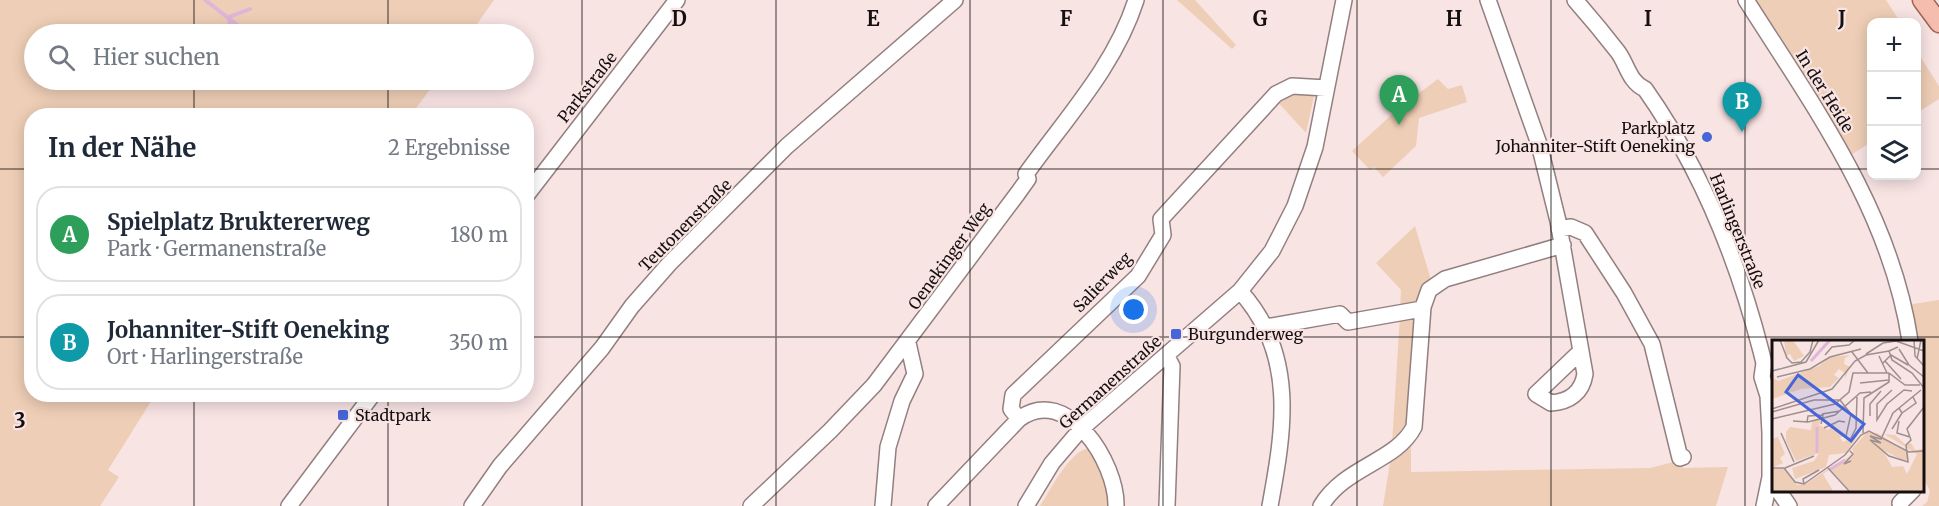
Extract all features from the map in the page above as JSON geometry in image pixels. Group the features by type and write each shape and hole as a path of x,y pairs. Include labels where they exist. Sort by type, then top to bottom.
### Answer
{"main road":[{"path":"1922,0 1939,23"}],"street":[{"name":"Parkstraße","path":"534,186 677,0"},
{"name":"Teutonenstraße","path":"472,506 500,466 602,348 632,306 669,264 787,146 955,0"},
{"name":"Oenekinger Weg","path":"752,506 841,420 908,343 1018,194 1028,179 1026,174 1106,67 1136,0"},
{"name":"Germanenstraße","path":"1026,506 1052,463 1081,429 1240,291 1272,250 1295,206 1315,147 1344,0"},
{"path":"1488,0 1539,144 1563,245 1581,351"},
{"name":"Harlingerstraße","path":"1575,0 1621,55 1622,62 1638,86 1648,92 1681,147 1718,221 1742,285 1764,363 1762,376 1768,396 1772,454"},
{"name":"In der Heide","path":"1746,0 1846,158 1864,194 1890,258 1910,340"},
{"name":"Salierweg","path":"1019,420 1011,409 1014,395 1138,276 1163,235 1161,219 1237,134 1276,94 1286,87 1300,85 1326,88"},
{"path":"1559,230 1571,227 1585,233 1639,317 1652,344 1680,458 1683,457"},
{"path":"1321,506 1335,486 1389,452 1408,436 1414,427 1422,309 1429,290 1444,279 1563,245"},
{"path":"1240,291 1258,309 1266,327 1283,396 1280,451 1270,506"},
{"path":"1266,327 1340,314 1348,322 1422,309"},
{"path":"884,506 888,447 902,401 915,374 908,343"},
{"path":"1166,355 1172,366 1167,506"},
{"path":"289,506 367,402"},
{"path":"936,506 1019,420 1035,410 1051,409 1067,416 1081,429 1111,472 1116,506"},
{"name":"Harlingerstraße","path":"1764,506 1772,488"},
{"path":"1779,491 1789,506"},
{"path":"1900,503 1911,491"}],"shaded area":[{"path":"0,0 494,0 477,24 24,24 24,90 430,90 416,108 24,108 24,402 151,402 108,470 119,477 100,506 0,506"},
{"path":"1177,0 1195,0 1236,45 1232,49"},
{"path":"1749,0 1886,0 1897,18 1867,18 1867,145 1848,157"},
{"path":"1921,58 1939,86 1939,99 1921,110"},
{"path":"1438,79 1448,89 1462,85 1467,102 1419,118 1416,146 1383,177 1374,167 1370,170 1352,151 1399,108"},
{"path":"1312,93 1314,96 1306,133 1275,99 1282,94"},
{"path":"1415,226 1431,280 1417,308 1400,311 1401,290 1376,263"},
{"path":"1939,300 1939,506 1922,506 1927,502 1930,491 1924,480 1924,340 1913,340 1906,305"},
{"path":"1417,313 1408,421 1392,444 1400,315"},
{"path":"1411,434 1411,472 1650,468 1681,460 1683,468 1728,467 1716,506 1383,506 1391,456"},
{"path":"1086,449 1091,451 1103,471 1110,506 1040,506 1066,465"}],"waterway":[{"path":"205,0 236,24"},
{"path":"230,24 229,17 250,9"}],"place":[{"name":"Spielplatz Bruktererweg","path":"1399,125"},
{"name":"Johanniter-Stift Oeneking","path":"1742,132"},
{"name":"Parkplatz Johanniter-Stift Oeneking","path":"1707,137"},
{"name":"Burgunderweg","path":"1176,334"},
{"name":"Stadtpark","path":"343,415"}]}
